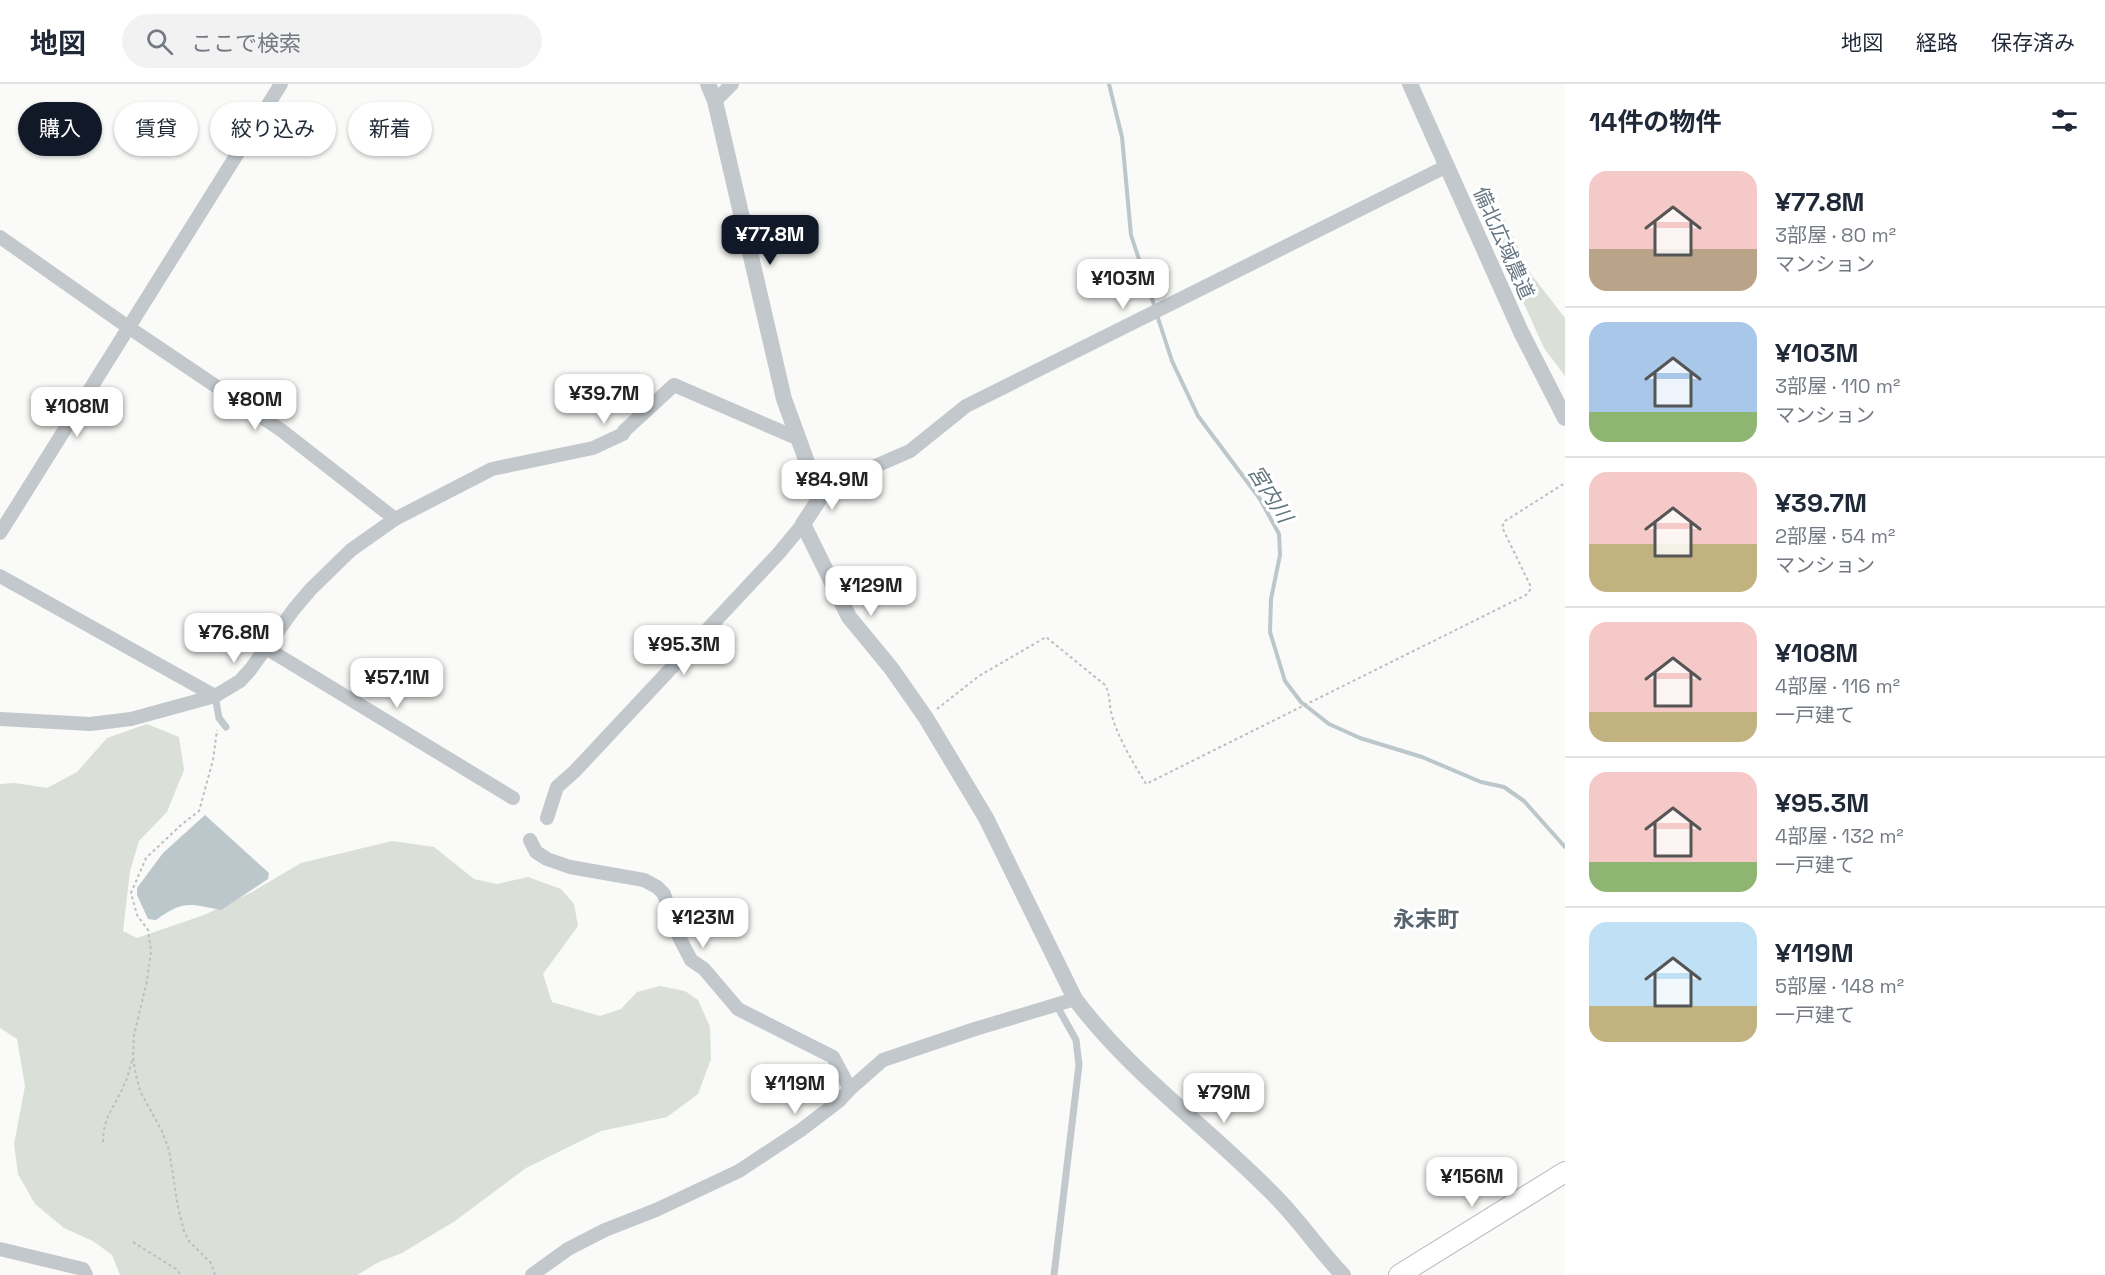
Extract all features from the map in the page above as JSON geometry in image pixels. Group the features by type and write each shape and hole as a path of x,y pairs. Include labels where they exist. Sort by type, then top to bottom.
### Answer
{"main road":[{"path":"1398,1275 1565,1172"}],"street":[{"path":"0,533 281,84"},
{"path":"547,818 557,787 575,771 779,553 803,524 820,498 784,399 716,101 708,84"},
{"path":"716,101 732,84"},
{"name":"備北広域農道","path":"1410,84 1521,332 1565,418"},
{"path":"818,491 910,451 966,406 1447,166"},
{"path":"0,237 281,430 395,519"},
{"path":"0,719 90,724 131,719 215,696 240,681 311,589 351,550 395,519 492,468 593,448 623,434 674,385 799,439"},
{"path":"803,524 849,617 891,668 926,718 986,818 1075,999 1100,1031 1139,1071 1275,1196 1343,1275"},
{"path":"0,576 215,696"},
{"path":"266,648 513,798"},
{"path":"530,840 536,852 547,859 570,867 644,880 657,887 664,894 677,933 691,960 704,969 738,1009 833,1057 850,1089"},
{"path":"532,1275 568,1249 605,1230 656,1210 739,1171 801,1131 839,1101 883,1060 1075,999"},
{"path":"0,1249 82,1269 86,1275"}],"lane":[{"path":"215,696 219,718 226,727"},
{"path":"1054,1275 1079,1065 1076,1040 1057,1006"}],"path":[{"path":"926,718 979,676 1046,637 1105,685 1110,693 1111,712 1130,759 1146,784 1526,595 1530,590 1530,585 1502,527 1505,521 1565,483"},
{"path":"215,1275 211,1263 189,1241 184,1231 169,1150 162,1131 140,1091 133,1058 134,1035 147,981 151,951 148,930 137,915 131,893 147,858 181,825 199,812 213,760 219,718"},
{"path":"103,1142 103,1128 108,1114 124,1085 133,1058"},
{"path":"133,1242 176,1269 181,1275"}],"shaded area":[{"path":"1504,219 1531,274 1565,318 1565,376 1544,348 1502,263 1489,225"},
{"path":"147,724 179,737 184,770 167,812 139,841 130,871 123,931 137,938 204,915 252,892 301,863 392,841 434,847 474,879 497,884 528,877 561,889 574,904 578,926 543,974 552,1002 600,1016 621,1009 637,992 660,986 685,991 698,1000 710,1027 711,1059 698,1094 667,1117 601,1131 526,1168 455,1221 402,1253 379,1262 357,1275 120,1275 112,1255 93,1241 64,1228 35,1204 18,1174 14,1144 25,1086 17,1039 0,1028 0,784 15,783 47,788 77,772 107,738"},
{"path":"205,815 269,873 268,879 221,910 187,905 173,909 156,920 148,919 137,895 137,888 163,853"}],"waterway":[{"name":"宮内川","path":"1109,84 1122,137 1131,235 1155,308"},
{"name":"宮内川","path":"1157,315 1172,361 1198,416 1260,499 1279,534 1280,555 1271,599 1270,632 1285,681 1301,702 1329,724 1360,738 1422,757 1481,782 1504,787 1524,801 1565,847"}],"district":[{"name":"永末町","path":"1426,919"}]}
